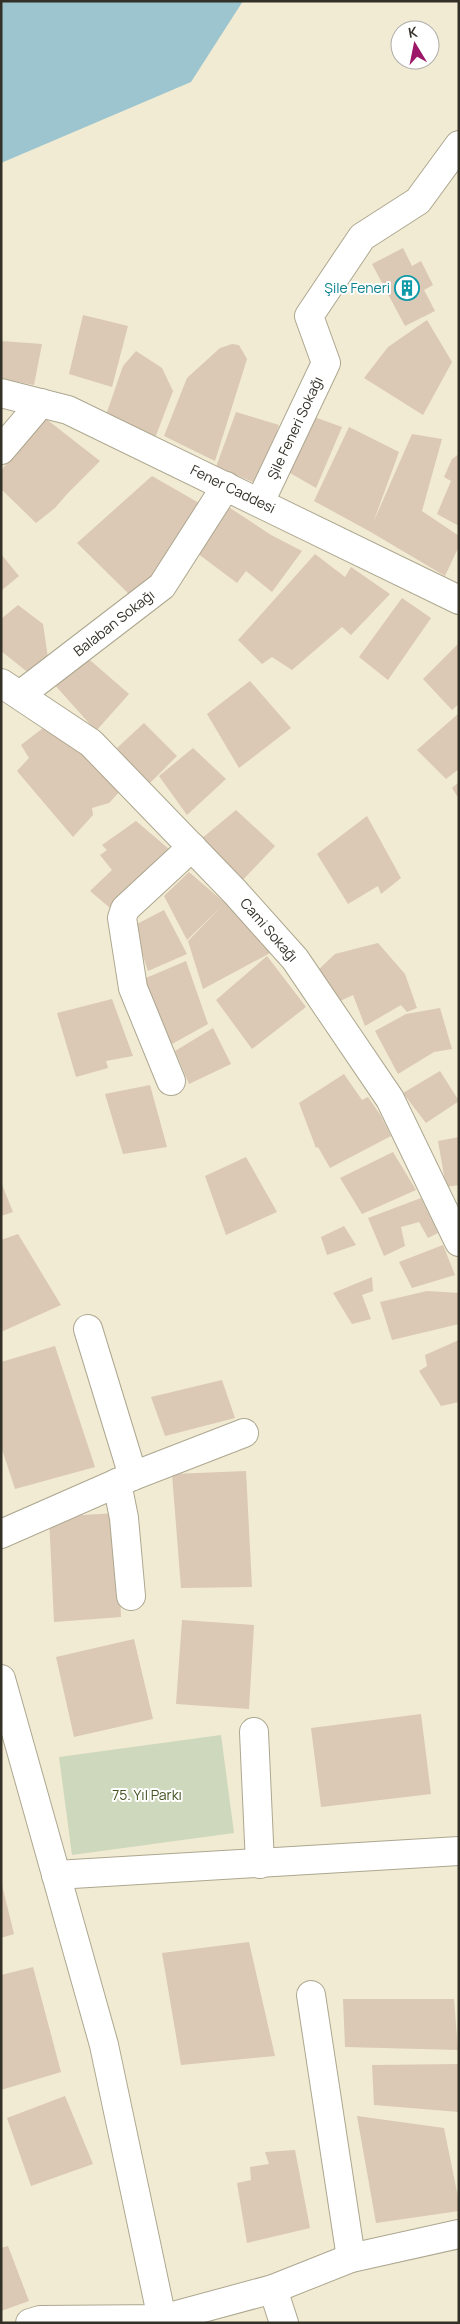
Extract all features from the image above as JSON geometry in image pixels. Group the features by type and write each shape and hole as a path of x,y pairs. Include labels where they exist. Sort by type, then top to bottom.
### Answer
{"street":[{"name":"Şile Feneri Sokağı","path":"260,502 326,363 309,316 362,237 418,201 459,145"},
{"name":"Fener Caddesi","path":"1,392 68,410 459,600"},
{"path":"1,450 41,403"},
{"name":"Balaban Sokağı","path":"10,689 162,586 226,486"},
{"name":"Cami Sokağı","path":"10,689 92,743 236,892 295,959 390,1099 448,1195 459,1242"},
{"path":"171,1081 133,988 122,918 125,909 192,847"},
{"path":"88,1329 125,1480 124,1518 131,1596"},
{"path":"1,1534 125,1480 244,1433"},
{"path":"1,1679 104,2045 162,2319"},
{"path":"254,1732 260,1864"},
{"path":"56,1875 459,1852"},
{"path":"311,1995 351,2258"},
{"path":"36,2322 162,2319 273,2289 351,2258 459,2234"},
{"path":"273,2289 284,2323"}],"green space":[{"name":"75. Yıl Parkı","path":"221,1735 234,1833 72,1855 59,1757"}],"water":[{"path":"1,1 243,1 191,82 1,163"}],"building":[{"name":"Şile Feneri","path":"403,248 412,266 421,261 433,285 424,290 435,311 405,326 372,264"},
{"path":"83,315 128,326 112,387 69,374"},
{"path":"427,320 452,362 423,415 364,378 388,347"},
{"path":"1,341 42,344 34,385 1,379"},
{"path":"232,344 239,345 247,359 215,461 164,436 187,378 220,348"},
{"path":"136,351 162,368 173,391 155,438 106,415 123,366"},
{"path":"236,412 279,425 260,485 216,467"},
{"path":"303,413 342,427 316,488 278,466"},
{"path":"41,415 100,461 55,508 36,523 1,489 1,471"},
{"path":"349,427 399,452 373,523 412,434 442,439 422,511 459,536 459,546 445,576 314,501"},
{"path":"459,454 459,526 437,514 451,481 444,477 452,459"},
{"path":"152,476 199,503 135,600 77,543"},
{"path":"224,504 271,535 302,551 272,592 246,571 237,583 197,553"},
{"path":"1,554 19,576 1,591"},
{"path":"315,554 345,577 351,567 390,594 351,635 342,627 292,670 272,657 262,664 238,640"},
{"path":"402,598 431,618 388,680 359,657"},
{"path":"18,605 43,624 48,658 30,674 1,651 1,619"},
{"path":"459,643 459,704 452,710 423,679"},
{"path":"83,654 129,694 96,731 53,683"},
{"path":"250,681 291,728 239,768 207,714"},
{"path":"459,713 459,769 446,779 417,750"},
{"path":"144,723 177,756 143,790 117,748"},
{"path":"47,725 124,787 109,803 92,808 93,815 73,837 17,771 29,758 21,745"},
{"path":"193,748 226,779 187,815 159,776"},
{"path":"459,782 459,799 452,788"},
{"path":"236,810 275,846 239,884 195,844"},
{"path":"367,816 401,878 381,894 378,886 348,904 317,854"},
{"path":"136,821 176,855 116,913 90,891 112,870 100,855 107,850 102,845"},
{"path":"189,872 225,903 229,900 272,952 203,989 188,941 222,906 187,940 164,896"},
{"path":"164,910 187,954 148,971 133,926"},
{"path":"378,943 405,974 417,1008 407,1012 401,1005 365,1026 353,995 336,1003 317,971 335,954"},
{"path":"267,956 306,1007 252,1049 216,1000"},
{"path":"186,961 208,1024 163,1049 134,983"},
{"path":"112,999 133,1056 106,1061 108,1068 76,1077 57,1013"},
{"path":"440,1008 452,1049 434,1052 398,1074 375,1031 406,1014"},
{"path":"213,1028 231,1064 189,1084 175,1051"},
{"path":"440,1071 459,1101 426,1123 403,1093"},
{"path":"344,1074 362,1100 368,1097 381,1116 391,1136 330,1168 318,1147 316,1148 299,1103"},
{"path":"150,1085 167,1147 123,1154 105,1094"},
{"path":"459,1137 459,1185 446,1187 438,1141"},
{"path":"393,1152 416,1190 362,1214 340,1178"},
{"path":"246,1157 277,1212 226,1235 205,1176"},
{"path":"1,1182 13,1212 1,1216"},
{"path":"421,1198 438,1233 428,1238 419,1222 401,1227 405,1246 384,1256 368,1218"},
{"path":"344,1226 356,1245 327,1255 321,1237"},
{"path":"18,1234 61,1305 1,1332 1,1240"},
{"path":"443,1245 455,1275 412,1288 399,1262"},
{"path":"372,1277 373,1291 362,1295 371,1319 352,1324 333,1293"},
{"path":"427,1291 459,1293 459,1324 392,1340 380,1302"},
{"path":"459,1340 459,1402 441,1406 419,1371 427,1366 425,1355"},
{"path":"55,1346 95,1467 15,1489 1,1446 1,1362"},
{"path":"222,1380 235,1418 165,1436 151,1397"},
{"path":"246,1471 252,1587 181,1588 172,1474"},
{"path":"117,1513 121,1617 54,1622 49,1517"},
{"path":"182,1620 254,1625 249,1709 176,1704"},
{"path":"134,1639 153,1719 74,1737 56,1657"},
{"path":"421,1714 431,1794 321,1807 311,1728"},
{"path":"1,1881 14,1934 1,1938"},
{"path":"249,1942 275,2056 181,2065 162,1953"},
{"path":"33,1967 61,2072 1,2090 1,1975"},
{"path":"343,1999 454,1999 458,2050 345,2047"},
{"path":"459,2064 459,2112 374,2105 372,2065"},
{"path":"65,2096 93,2164 31,2186 7,2118"},
{"path":"357,2116 444,2128 459,2202 459,2211 376,2223"},
{"path":"295,2150 310,2228 247,2243 237,2183 251,2180 250,2167 269,2164 265,2152"},
{"path":"8,2246 29,2301 1,2311 1,2248"}],"place":[{"name":"Şile Feneri","path":"407,288"}]}
